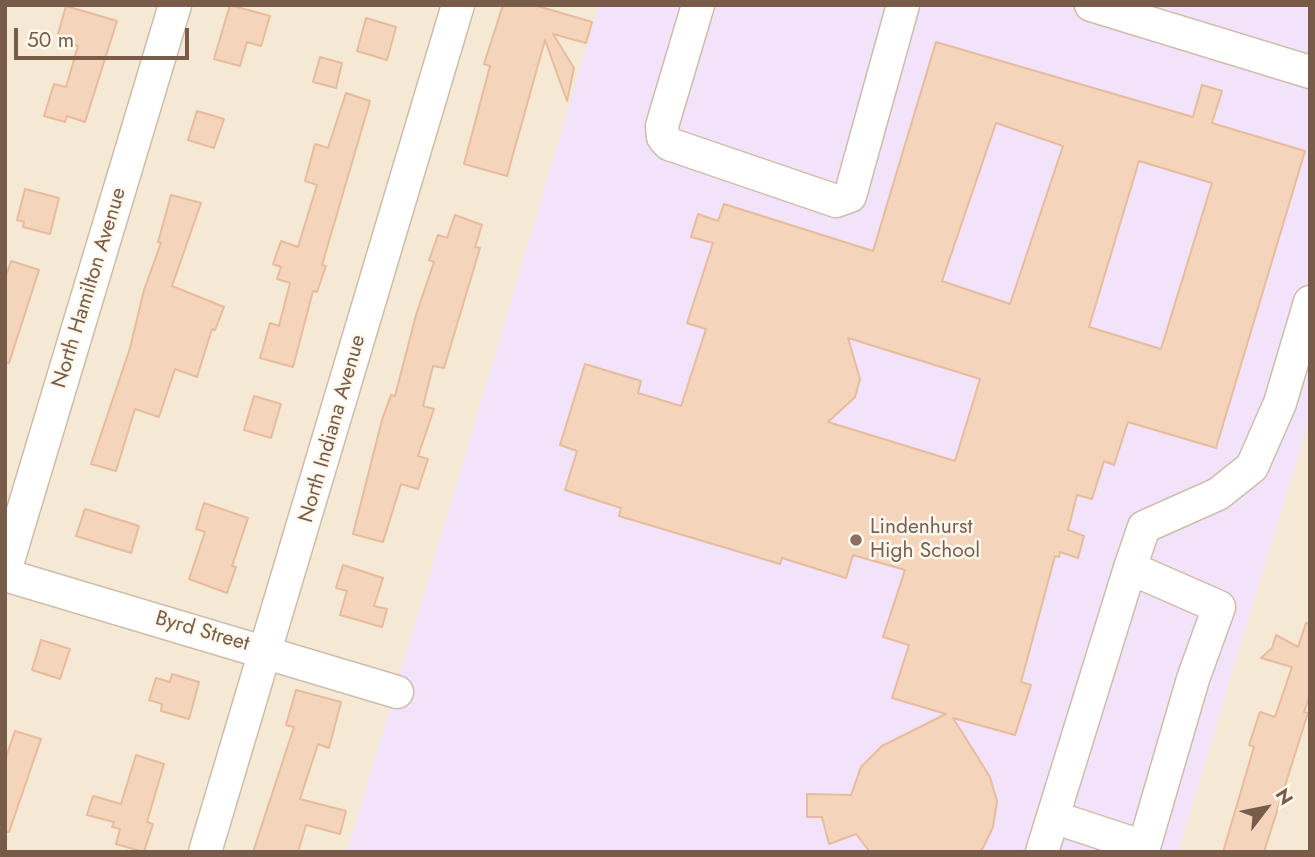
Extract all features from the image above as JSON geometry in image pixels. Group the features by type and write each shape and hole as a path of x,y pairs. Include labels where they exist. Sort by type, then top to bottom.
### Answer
{"street":[{"name":"North Hamilton Avenue","path":"5,573 175,5"},
{"name":"North Indiana Avenue","path":"205,852 458,5"},
{"path":"698,5 662,126 663,137 669,144 836,201 849,196 903,5"},
{"path":"1091,5 1310,72"},
{"path":"1042,852 1144,527 1218,494 1252,467 1280,403 1310,302"},
{"path":"1053,817 1144,847 1219,607 1130,568"},
{"name":"Byrd Street","path":"5,573 397,692"}],"shaded area":[{"name":"Lindenhurst High School","path":"5,5 1310,5 1310,852 5,852"},
{"name":"Lindenhurst High School","path":"599,5 1310,5 1310,416 1178,852 1032,852 1023,849 1022,852 347,852"}],"building":[{"path":"230,5 270,16 261,46 247,42 240,66 214,59"},
{"path":"503,5 534,5 592,22 586,43 553,34 574,68 567,101 545,40 507,176 464,164 490,66 484,64"},
{"path":"66,6 117,21 85,122 67,116 65,122 44,116 54,84 66,87 78,46 66,42 68,37 58,34"},
{"path":"366,18 396,27 387,60 357,51"},
{"path":"936,42 1193,117 1202,85 1222,91 1212,123 1305,151 1216,448 1128,422 1114,465 1104,461 1092,499 1077,495 1068,530 1084,536 1078,558 1060,552 1059,557 1055,556 1021,682 1031,685 1015,735 953,718 990,777 997,801 993,827 979,852 870,852 856,834 829,844 822,817 807,817 807,794 851,795 861,767 882,746 946,714 892,698 909,645 883,637 905,570 853,555 846,578 782,558 780,564 619,516 621,508 565,490 577,451 560,445 585,364 641,381 638,393 681,406 706,329 687,323 713,243 691,237 698,214 718,221 724,204 873,251","holes":["996,123 1063,146 1010,304 942,281","1139,161 1212,183 1161,349 1089,327","848,338 980,379 955,461 828,422 855,397 860,379"]},
{"path":"320,57 342,63 336,88 313,82"},
{"path":"346,93 370,101 322,265 326,266 317,292 313,291 293,367 260,358 270,323 279,326 290,283 277,279 281,267 273,264 281,241 298,247 317,185 305,181 315,144 328,148"},
{"path":"197,111 224,119 214,148 188,140"},
{"path":"25,189 59,198 50,234 23,227 24,222 17,220"},
{"path":"171,195 201,203 172,286 224,307 215,330 212,329 197,377 175,369 159,417 135,409 116,471 91,464 130,348 144,290 161,243 158,242"},
{"path":"455,215 482,225 475,247 480,248 444,368 433,366 423,406 434,409 418,456 428,459 418,489 401,484 383,542 353,534 382,420 391,395 395,396 416,315 434,262 429,260 438,235 447,238"},
{"path":"11,261 39,270 9,363 5,362 5,279"},
{"path":"254,396 281,404 271,438 244,430"},
{"path":"204,503 248,518 232,566 236,567 227,593 189,579 205,532 196,529"},
{"path":"85,509 139,526 131,553 76,536"},
{"path":"343,565 383,578 374,606 387,609 382,627 340,615 347,591 336,588"},
{"path":"1306,623 1310,624 1310,695 1304,712 1308,713 1264,852 1223,852 1254,747 1249,745 1260,712 1275,717 1292,667 1261,658 1272,648 1276,635 1298,647"},
{"path":"41,640 70,649 60,679 32,670"},
{"path":"172,674 199,682 189,719 161,711 162,704 149,700 156,678 170,682"},
{"path":"296,690 341,702 329,748 318,744 300,799 346,811 340,834 306,825 298,852 253,852 294,727 286,725"},
{"path":"15,731 41,739 9,832 5,832 5,760"},
{"path":"136,755 164,764 147,822 153,824 144,852 116,844 120,829 112,827 114,822 87,815 93,796 121,804"}],"place":[{"name":"Lindenhurst High School","path":"856,540"}]}
